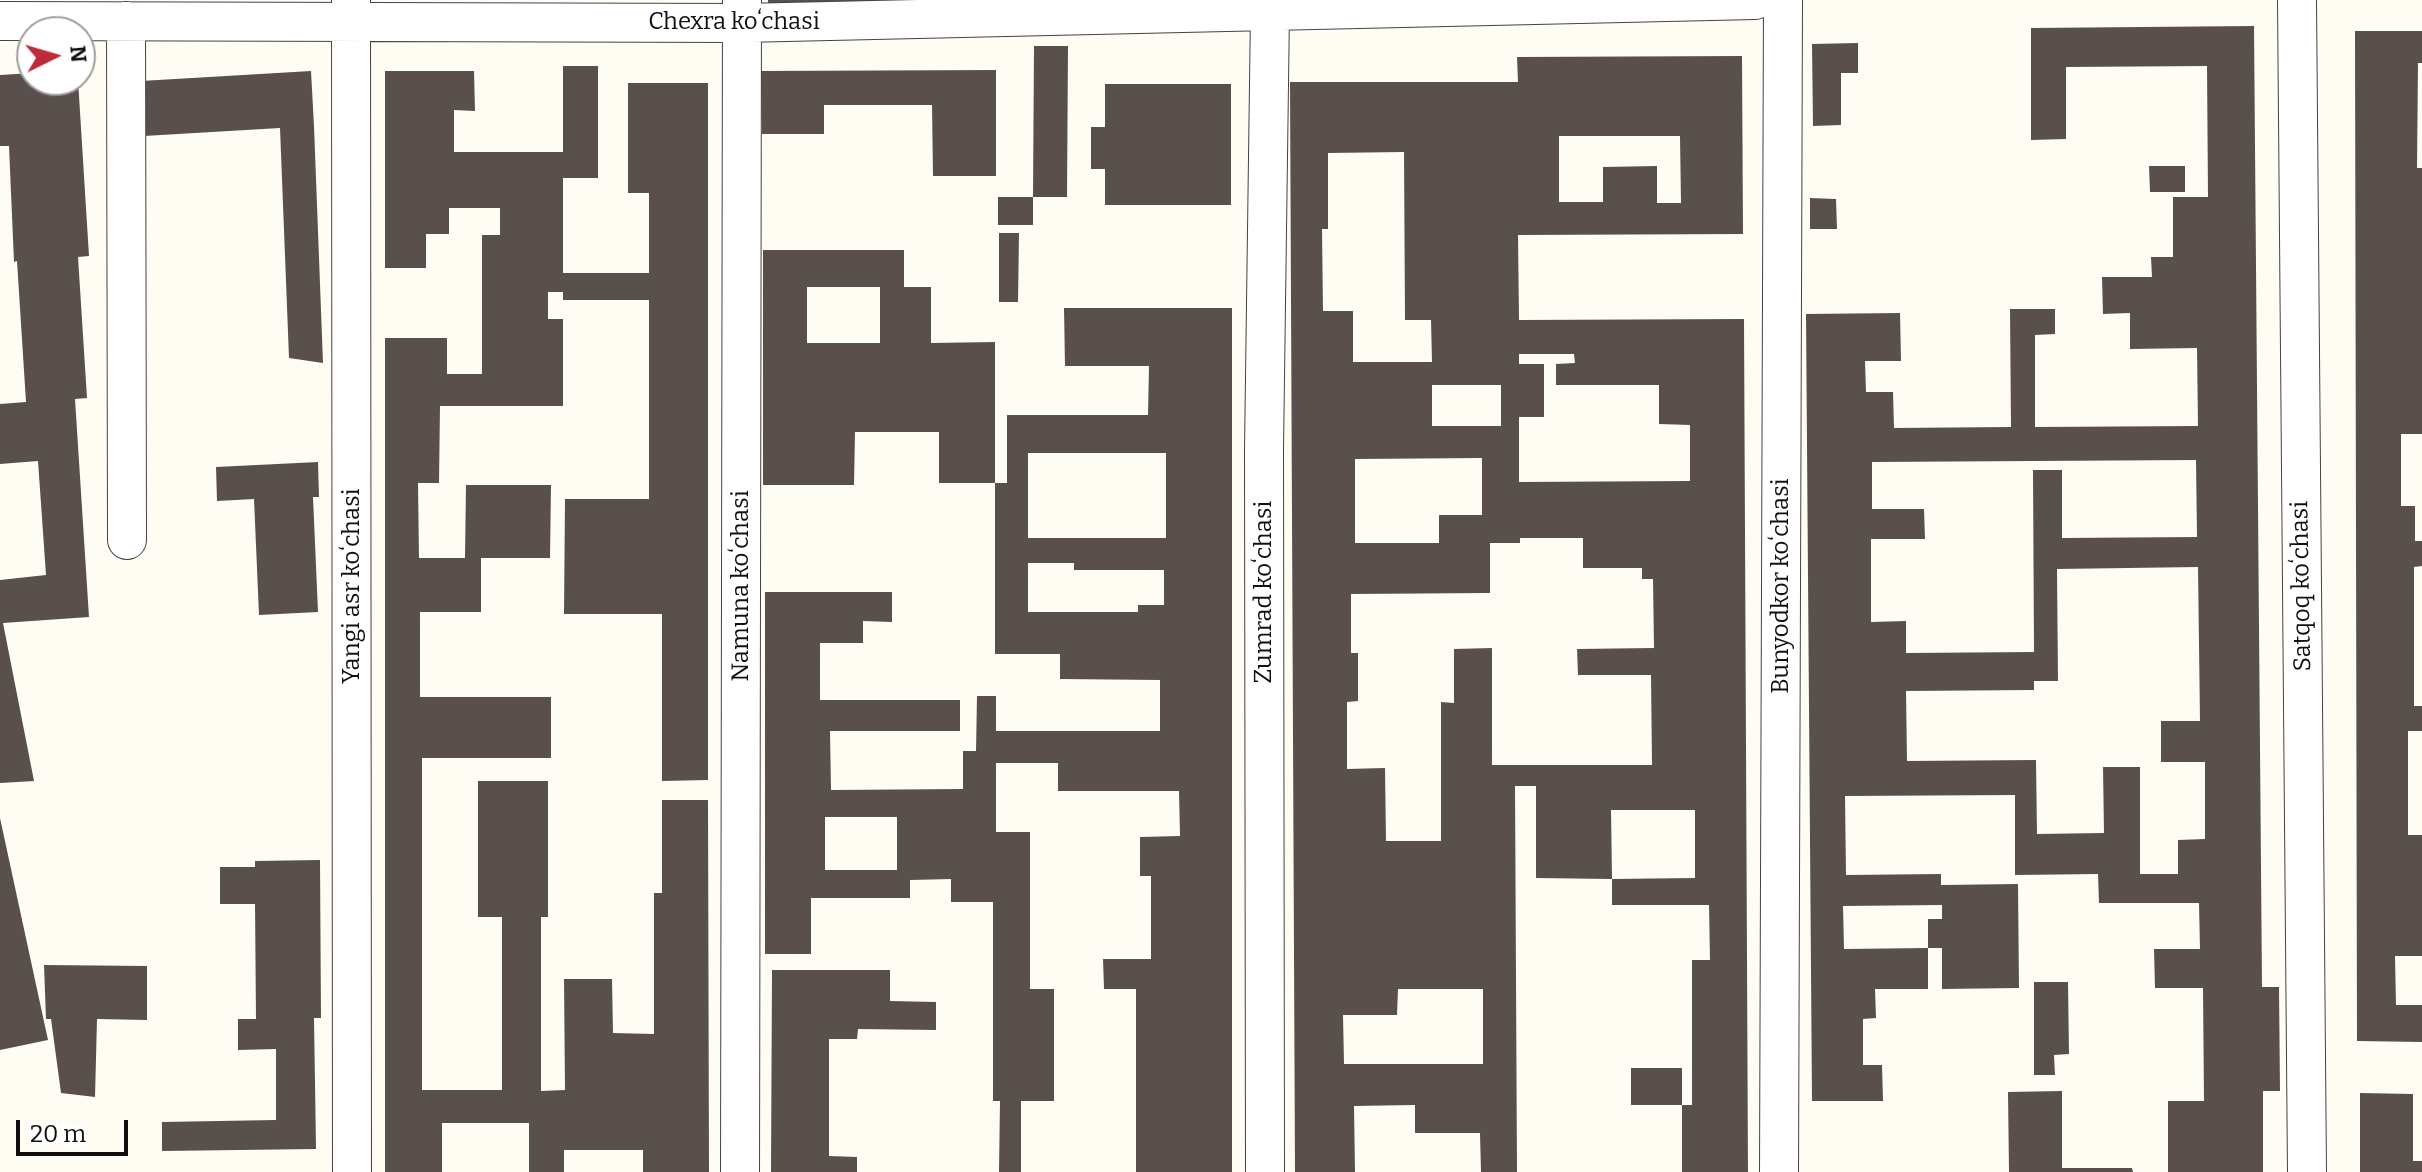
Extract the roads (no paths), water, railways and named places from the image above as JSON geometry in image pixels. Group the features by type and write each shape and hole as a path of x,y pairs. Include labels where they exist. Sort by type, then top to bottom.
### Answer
{"street":[{"name":"Chexra koʻchasi","path":"0,21 126,21 351,11 1270,11 1755,0"},
{"name":"Bunyodkor koʻchasi","path":"1779,1172 1783,0"},
{"name":"Satqoq koʻchasi","path":"2297,0 2307,1172"},
{"name":"Yangi asr koʻchasi","path":"351,11 352,1172"},
{"name":"Zumrad koʻchasi","path":"1265,1172 1264,450 1270,11"},
{"name":"Namuna koʻchasi","path":"740,1172 742,12"},
{"path":"126,21 127,540"}]}
